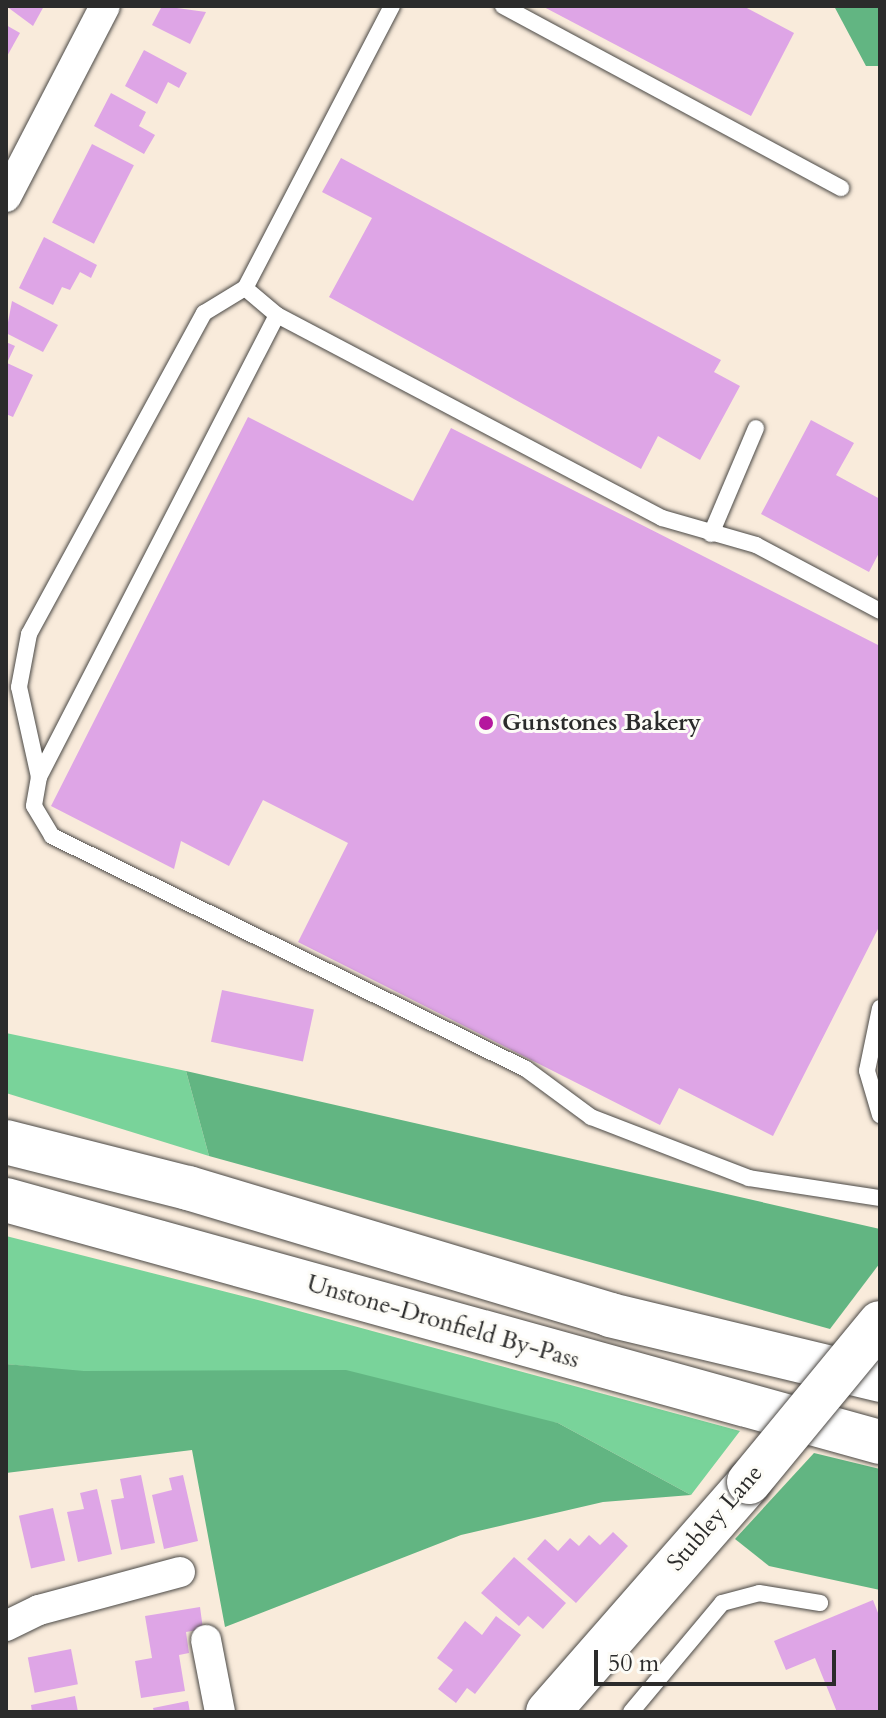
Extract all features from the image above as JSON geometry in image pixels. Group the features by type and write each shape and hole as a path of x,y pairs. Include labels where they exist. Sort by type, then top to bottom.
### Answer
{"main road":[{"path":"6,1142 188,1188 610,1315 880,1380"},
{"name":"Unstone-Dronfield By-Pass","path":"6,1200 880,1442"},
{"name":"Stubley Lane","path":"548,1712 749,1482 880,1323"}],"street":[{"path":"6,197 105,6"},
{"path":"6,1626 39,1610 180,1572"},
{"path":"206,1640 220,1712"}],"lane":[{"path":"39,777 19,687 29,634 204,313 245,288 392,6"},
{"path":"503,6 841,188"},
{"path":"245,288 277,315 662,518 756,545 880,611"},
{"path":"277,315 39,777 34,806 52,836 526,1069 591,1117 749,1178 880,1198"},
{"path":"711,534 756,428"},
{"path":"880,1008 867,1071 880,1115"},
{"path":"631,1712 722,1603 759,1593 820,1603"}],"green space":[{"path":"834,6 880,6 880,66 866,66"},
{"path":"6,1033 186,1071 209,1156 6,1093"},
{"path":"186,1071 880,1229 880,1263 830,1329 209,1156"},
{"path":"6,1236 262,1301 740,1431 691,1495 558,1423 6,1364"},
{"path":"6,1364 84,1371 346,1370 558,1423 691,1495 603,1502 461,1535 225,1627 192,1450 6,1473"},
{"path":"814,1453 880,1469 880,1590 769,1566 735,1539"}],"building":[{"path":"6,6 44,6 33,26"},
{"path":"162,6 206,12 190,44 152,25"},
{"path":"542,6 743,6 794,33 751,116"},
{"path":"6,25 20,33 6,58"},
{"path":"144,50 187,73 179,88 168,82 157,104 125,86"},
{"path":"111,93 146,112 139,126 155,135 144,154 94,126"},
{"path":"92,144 134,165 94,244 52,222"},
{"path":"341,158 721,360 714,372 740,386 700,460 658,436 641,469 329,297 372,218 322,192"},
{"path":"44,237 97,265 91,278 80,272 70,290 62,287 53,305 19,288"},
{"path":"12,301 58,325 43,352 6,333"},
{"path":"6,342 15,346 7,363 33,375 13,417 6,414"},
{"name":"Gunstones Bakery","path":"248,417 413,501 451,428 880,646 880,925 773,1136 679,1088 660,1125 298,942 348,843 263,800 229,866 181,841 174,869 51,806"},
{"path":"811,420 854,443 836,475 880,499 880,551 869,572 761,514"},
{"path":"222,990 314,1010 303,1061 211,1042"},
{"path":"141,1475 155,1543 121,1550 111,1500 124,1498 120,1479"},
{"path":"183,1475 198,1541 164,1549 152,1495 172,1490 169,1478"},
{"path":"97,1489 112,1554 78,1562 67,1512 84,1509 80,1493"},
{"path":"53,1508 65,1561 31,1568 19,1516"},
{"path":"613,1532 628,1546 576,1603 527,1559 545,1539 558,1551 570,1538 579,1546 589,1535 600,1545"},
{"path":"514,1557 566,1603 543,1629 528,1616 519,1626 481,1593"},
{"path":"873,1600 880,1618 880,1712 837,1712 815,1658 786,1670 774,1641"},
{"path":"200,1607 203,1629 186,1632 189,1653 179,1655 185,1691 141,1698 135,1661 152,1658 145,1616"},
{"path":"496,1616 521,1635 475,1694 467,1688 456,1703 438,1689 453,1670 437,1658 465,1621 482,1635"},
{"path":"71,1649 78,1684 35,1693 28,1657"},
{"path":"75,1696 78,1712 32,1712 31,1705"},
{"path":"188,1701 190,1712 154,1712 153,1708"}],"place":[{"name":"Gunstones Bakery","path":"486,723"}]}
